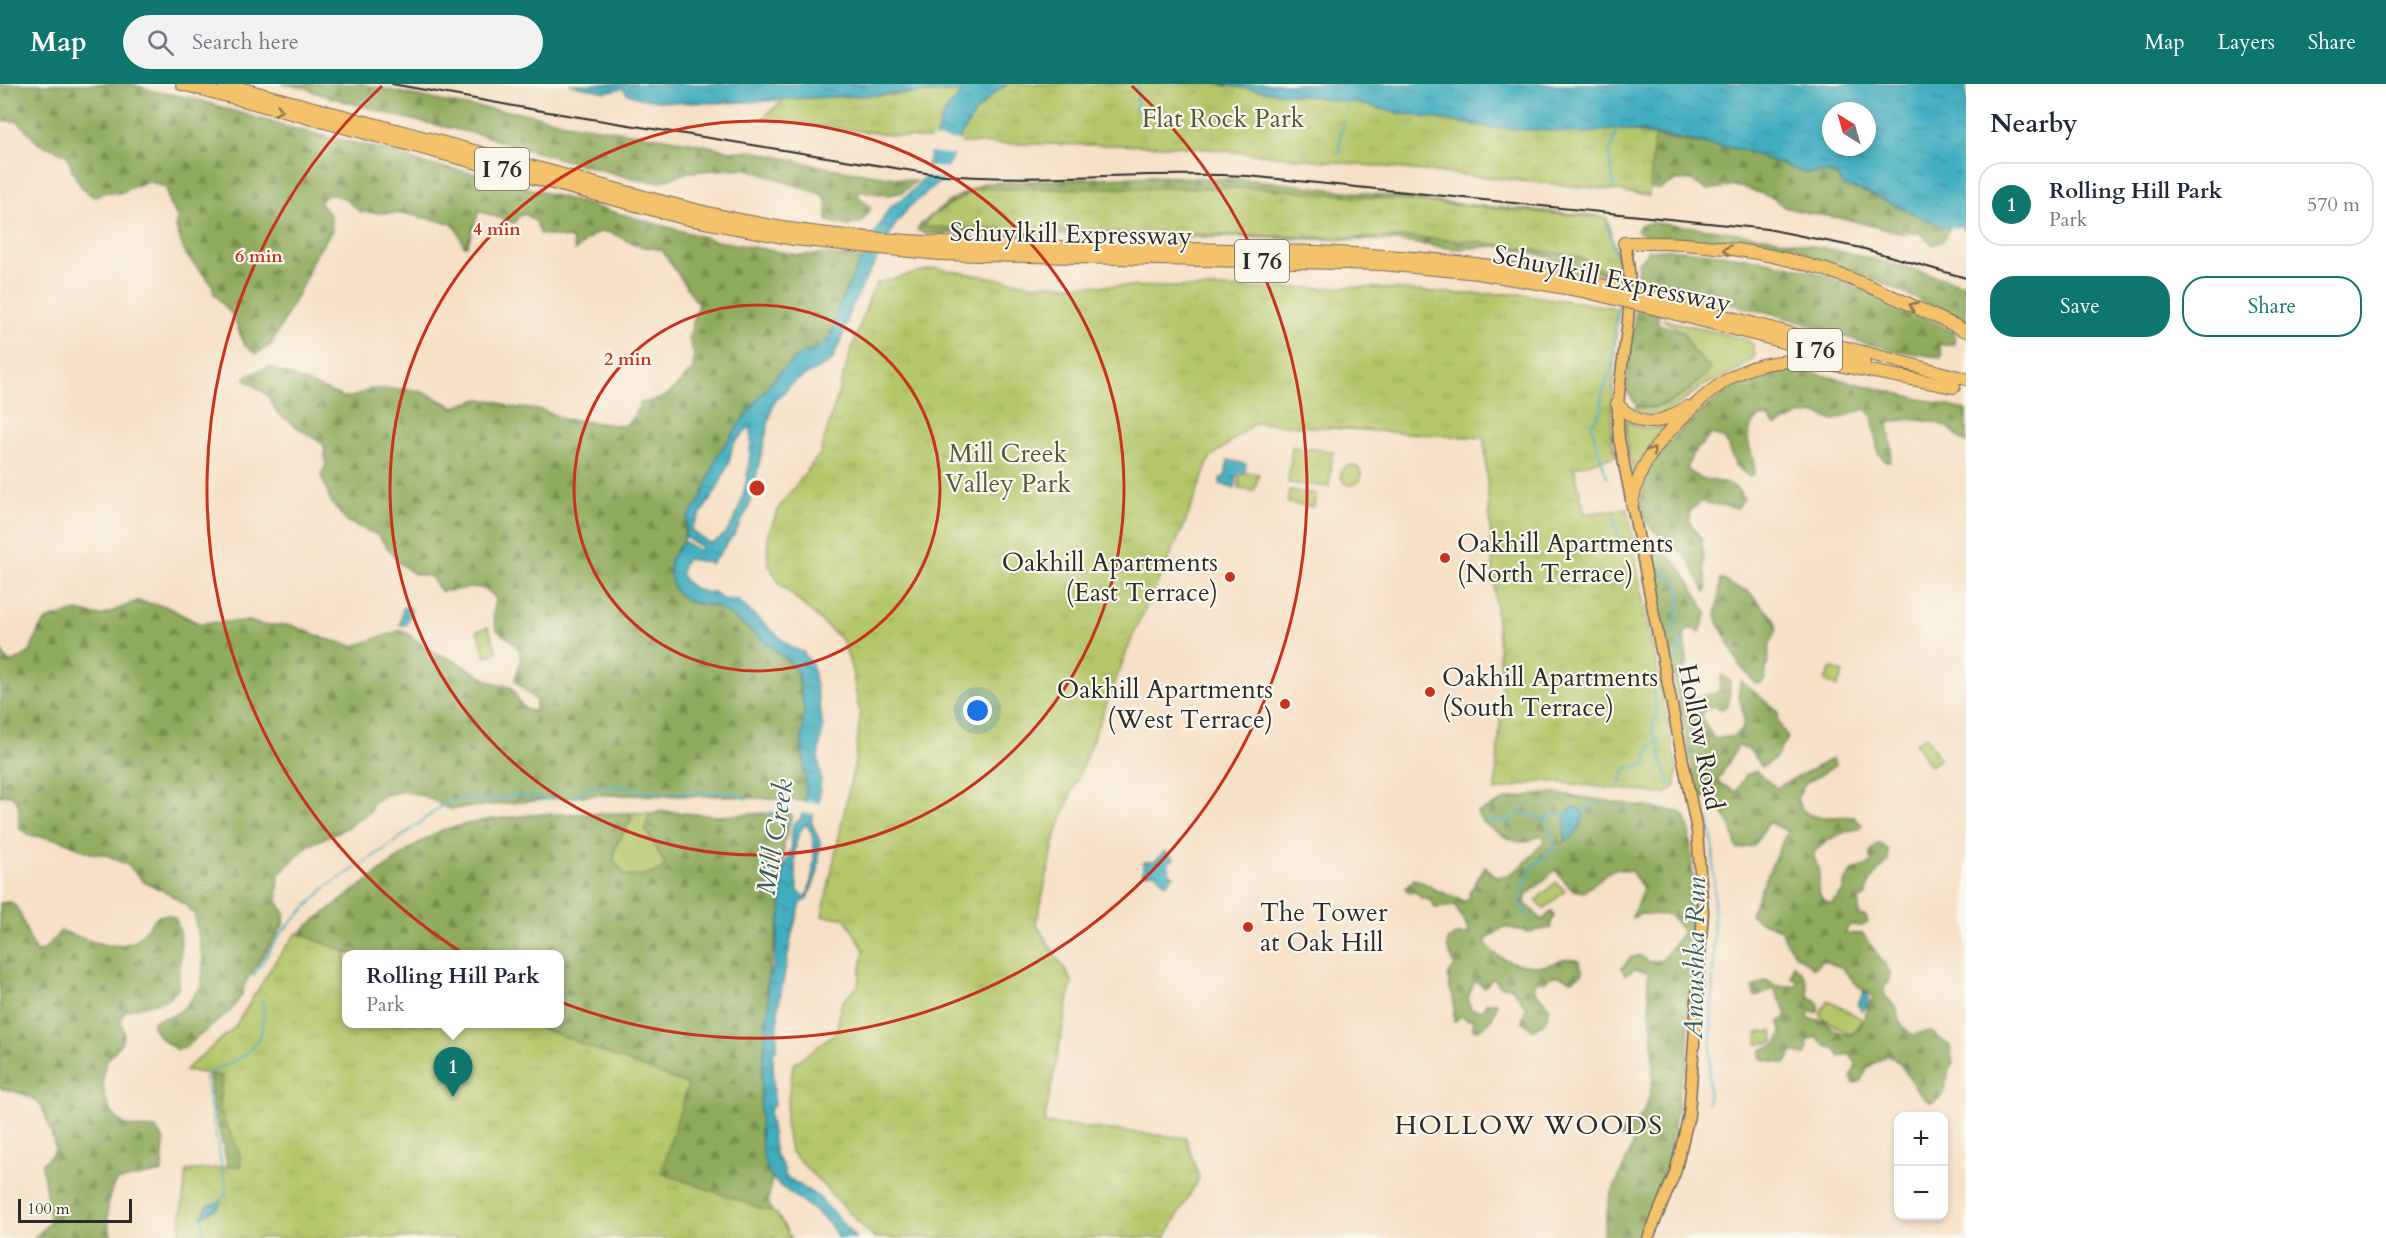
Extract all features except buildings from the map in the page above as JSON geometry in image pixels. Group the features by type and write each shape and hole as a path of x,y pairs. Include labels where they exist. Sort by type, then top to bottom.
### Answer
{"highway":[{"name":"Schuylkill Expressway","path":"182,84 684,218 757,233 943,249 1390,255 1493,265 1966,379"},
{"name":"Schuylkill Expressway","path":"224,84 690,209 829,239"},
{"path":"1624,243 1712,248 1808,265 1869,287 1966,331"},
{"name":"Schuylkill Expressway","path":"1666,306 1960,388"},
{"path":"1617,404 1636,420 1653,423 1673,415 1727,380 1754,367 1796,360 1960,388"},
{"path":"1632,504 1638,476 1650,452 1704,396"}],"main road":[{"name":"Hollow Road","path":"1624,243 1630,278 1617,404 1619,439 1697,831 1703,897 1689,1115 1675,1173 1648,1238"}],"green space":[{"path":"0,84 133,84 153,91 191,98 287,127 389,151 426,164 478,174 717,241 798,255 819,254 863,258 844,294 831,336 814,351 806,352 778,374 718,454 701,499 687,519 683,541 670,560 673,587 689,602 720,608 772,647 796,670 804,710 802,741 806,791 804,801 722,796 595,795 451,809 415,793 400,792 386,795 372,803 370,812 342,830 309,845 279,874 277,902 284,912 284,924 245,983 242,995 231,1010 184,1048 178,1050 161,1038 153,1026 153,1021 174,1015 185,1007 202,985 203,959 194,914 168,893 144,882 129,866 107,855 91,853 61,840 29,835 19,828 17,801 9,794 0,796 0,649 8,661 14,662 30,652 39,629 48,619 77,611 101,616 137,601 165,606 198,623 249,621 262,625 291,625 326,639 354,646 402,630 432,651 457,662 487,680 499,685 510,686 526,709 535,711 536,701 515,680 520,662 517,646 496,629 493,614 496,599 484,589 478,588 441,591 431,577 413,573 398,562 378,535 347,522 331,502 321,475 326,465 324,445 278,414 267,395 245,379 246,376 269,367 343,397 353,397 371,389 410,389 426,393 454,407 479,399 496,401 509,407 542,410 564,419 624,426 631,420 641,403 660,399 671,392 693,369 694,355 689,338 698,304 662,250 632,244 606,232 595,234 575,251 572,239 540,234 536,222 525,214 519,216 514,223 479,211 467,246 464,246 457,229 451,223 407,214 361,212 337,195 326,195 319,203 330,214 332,230 312,261 307,276 271,345 256,354 244,344 233,316 214,294 212,284 186,255 176,228 177,216 169,204 166,187 148,181 119,193 106,192 95,197 89,194 76,179 66,154 38,143 18,121 0,121"},
{"path":"282,84 361,84 460,105 529,114 565,123 691,142 731,151 753,151 823,167 916,181 903,192 889,195 858,191 858,196 871,208 862,222 848,226 827,221 827,202 821,194 745,168 688,172 660,182 638,180 482,135 408,119 316,93 307,88"},
{"name":"Flat Rock Park","path":"1009,84 1214,84 1357,103 1394,112 1494,128 1618,128 1654,136 1649,196 1611,190 1177,146 956,143 762,119 784,99 958,92"},
{"path":"1609,129 1743,150 1805,173 1830,173 1838,177 1844,186 1866,192 1949,228 1948,232 1942,242 1932,244 1920,233 1899,233 1846,219 1803,212 1784,207 1773,198 1734,186 1707,190 1692,181 1676,180 1659,189 1627,185"},
{"path":"1152,176 1255,180 1438,202 1599,216 1607,219 1623,277 1565,267 1549,257 1498,246 1456,249 1396,241 1238,237 1142,238 994,233 925,234 917,230 921,224 950,201 984,183"},
{"path":"1257,188 1606,218 1619,269 1618,280 1577,256 1470,241 1407,237 1352,238 922,227 930,217 975,189"},
{"path":"1653,223 1732,232 1811,245 1889,263 1966,285 1966,322 1874,279 1835,265 1783,252 1648,236 1637,231 1640,225"},
{"path":"1667,249 1764,261 1802,269 1837,280 1887,300 1955,333 1954,344 1939,345 1942,356 1939,357 1903,352 1851,339 1776,315 1722,302 1687,287 1675,285 1666,289 1657,321 1661,325 1683,332 1693,352 1711,369 1688,391 1678,397 1658,406 1638,407 1626,390 1635,315 1638,263 1649,250"},
{"name":"Mill Creek Valley Park","path":"935,268 1028,284 1262,289 1363,287 1461,294 1520,294 1617,308 1611,434 1616,456 1574,467 1585,514 1628,508 1639,580 1677,768 1676,786 1665,794 1543,781 1495,791 1502,696 1484,438 1255,423 1210,458 1183,528 1134,633 1057,831 1036,924 1072,981 1044,1123 1186,1138 1199,1178 1165,1238 874,1238 790,1151 785,1121 793,1065 836,1032 842,1002 858,986 864,950 845,918 822,916 856,756 860,715 852,670 843,641 780,584 768,563 768,534 780,506 820,454 849,357 877,283"},
{"path":"1662,319 1748,340 1753,345 1755,355 1740,368 1707,384 1673,408 1654,415 1644,413 1634,408 1661,406 1678,398 1698,381 1699,355 1693,352 1681,331"},
{"path":"1797,369 1966,410 1966,443 1950,429 1941,425 1918,420 1895,421 1888,423 1892,450 1890,462 1886,462 1878,453 1872,415 1864,409 1833,421 1819,414 1799,415 1776,426 1767,417 1760,417 1749,432 1748,440 1754,469 1753,476 1749,477 1735,465 1725,439 1712,434 1693,453 1687,468 1700,478 1732,486 1744,499 1736,508 1701,502 1690,511 1689,521 1702,540 1708,589 1706,592 1685,556 1656,533 1646,521 1641,496 1646,477 1672,439 1724,393 1753,378"},
{"path":"1625,420 1648,428 1670,423 1647,450 1634,474 1628,454"},
{"path":"1292,447 1333,451 1329,487 1288,483"},
{"path":"1351,465 1358,468 1361,475 1358,482 1351,485 1344,482 1341,475 1344,468"},
{"path":"1249,473 1259,474 1254,491 1239,489 1239,476"},
{"path":"1289,490 1316,494 1314,507 1288,503"},
{"path":"1648,547 1667,555 1676,563 1707,613 1700,632 1690,628 1684,634 1688,664 1680,672 1685,695 1691,699 1718,692 1722,675 1730,681 1729,704 1721,709 1714,706 1705,709 1702,717 1714,739 1733,736 1742,730 1743,717 1739,693 1741,681 1778,712 1779,723 1788,738 1774,760 1762,767 1750,750 1738,746 1717,782 1736,792 1746,775 1756,771 1776,788 1832,759 1836,765 1805,784 1797,799 1806,813 1813,816 1854,817 1862,825 1861,828 1829,840 1813,854 1818,867 1820,893 1825,901 1831,904 1844,890 1844,883 1851,872 1872,863 1870,853 1877,844 1880,843 1888,850 1888,861 1871,880 1866,896 1859,900 1859,915 1865,916 1868,922 1862,926 1849,925 1845,933 1863,934 1890,972 1891,976 1884,989 1885,995 1897,1009 1898,1018 1903,1027 1912,1035 1930,1031 1950,1046 1953,1063 1945,1090 1932,1103 1918,1092 1901,1066 1888,1055 1868,1067 1860,1082 1854,1084 1851,1078 1856,1064 1850,1054 1840,1057 1834,1048 1826,1046 1816,1037 1807,1041 1808,1048 1805,1055 1793,1052 1785,1064 1761,1059 1761,1050 1777,1044 1782,1034 1779,1022 1786,1017 1786,1011 1774,989 1755,997 1752,988 1766,980 1776,986 1795,986 1798,980 1791,977 1793,965 1805,978 1808,996 1819,1004 1818,1012 1809,1012 1808,1018 1825,1021 1835,1030 1850,1036 1860,1027 1873,996 1860,988 1841,967 1822,961 1814,968 1795,954 1786,942 1781,929 1757,920 1750,914 1787,831 1768,822 1754,846 1737,849 1731,826 1717,802 1697,795"},
{"path":"1721,579 1748,591 1774,619 1777,629 1770,644 1765,679 1761,683 1755,683 1740,666 1718,622 1716,615"},
{"path":"488,627 497,652 486,657 477,631"},
{"path":"1831,668 1843,673 1837,687 1825,681"},
{"path":"1926,736 1940,759 1930,766 1915,743"},
{"path":"1554,793 1680,812 1686,818 1689,830 1695,903 1687,1068 1682,1077 1667,1169 1650,1214 1644,1221 1644,1233 1637,1238 1602,1238 1610,1197 1633,1145 1631,1139 1619,1138 1620,1134 1638,1120 1646,1105 1653,1069 1648,973 1635,969 1625,975 1622,968 1630,958 1640,955 1648,962 1662,960 1683,932 1670,915 1640,914 1632,918 1643,888 1631,871 1613,870 1583,892 1572,890 1555,870 1526,896 1525,903 1542,920 1552,911 1554,917 1551,922 1552,928 1528,932 1504,927 1485,941 1494,953 1517,964 1542,966 1573,960 1579,961 1583,973 1573,980 1555,976 1544,982 1536,981 1534,990 1550,1007 1546,1021 1533,1030 1522,1021 1526,1007 1511,987 1500,986 1493,978 1484,987 1475,981 1468,998 1471,1009 1482,1011 1486,1003 1497,1003 1491,1020 1477,1030 1473,1029 1473,1019 1467,1020 1461,1016 1454,1022 1454,1000 1448,981 1449,974 1455,966 1447,947 1448,940 1456,935 1468,935 1468,928 1455,906 1435,908 1430,900 1421,898 1416,892 1409,893 1405,888 1414,879 1464,901 1470,897 1469,893 1485,866 1496,877 1511,873 1523,865 1544,842 1544,837 1541,835 1524,842 1511,839 1490,828 1477,813 1510,798"},
{"path":"662,811 718,816 784,812 792,815 784,841 781,915 766,986 769,1001 760,1135 772,1178 768,1201 780,1234 230,1179 212,1098 209,1071 243,1021 288,946 307,926 417,844 442,830 485,820 541,814 629,813 632,817 617,843 614,855 614,861 626,876 652,873 665,865 645,828 650,814"},
{"path":"629,813 653,813 650,814 646,831 664,859 665,865 647,875 626,876 614,861 617,843 632,817"},
{"path":"1556,882 1565,891 1544,909 1536,900"},
{"path":"11,902 22,917 36,952 44,950 61,931 98,943 117,945 138,939 158,916 167,915 175,918 178,927 181,953 178,990 168,999 125,1011 121,1020 123,1038 109,1057 104,1069 105,1096 117,1119 131,1127 156,1129 164,1141 162,1172 116,1181 110,1194 108,1209 112,1238 34,1238 50,1222 42,1164 55,1151 55,1146 40,1105 26,1095 0,1088 0,903"},
{"path":"297,933 342,950 342,1028 540,1028 688,1085 661,1173 777,1214 791,1238 179,1238 186,1171 241,1166 239,1152 220,1110 222,1076 185,1070 234,1028 278,957"},
{"path":"1828,1000 1860,1018 1862,1021 1854,1033 1849,1034 1821,1017 1820,1013"},
{"path":"1773,1031 1774,1042 1758,1044 1757,1033"}],"water":[{"path":"569,84 1008,84 991,96 976,112 960,137 942,180 908,208 895,225 850,310 843,335 831,362 795,381 773,404 749,507 735,533 712,563 688,559 684,562 681,573 686,582 694,588 704,592 714,592 722,599 737,600 792,648 803,652 812,664 823,727 818,757 821,777 819,802 811,821 820,842 818,871 808,898 801,903 792,933 778,1009 777,1048 773,1053 774,1104 769,1112 775,1154 784,1169 785,1176 820,1198 856,1238 837,1238 827,1221 773,1179 766,1165 762,1144 760,1120 769,1001 767,983 773,966 781,915 783,871 792,846 790,837 794,824 801,818 806,791 802,741 804,710 799,676 791,663 740,622 715,606 689,602 675,591 670,576 670,560 683,541 699,551 701,547 685,537 687,519 701,499 718,454 778,374 801,353 814,351 831,336 840,302 878,227 890,207 909,194 923,178 943,114 962,92 689,103 657,101 634,96 623,88 605,92","holes":["751,426 750,456 744,493 738,511 721,537 709,543 692,531 692,527 716,491 729,463 733,444","806,824 813,839 814,858 807,896 804,897 798,891 795,856 798,838"]},
{"path":"1214,84 1966,84 1966,231 1961,225 1949,228 1939,225 1866,192 1844,186 1838,177 1831,173 1805,173 1743,150 1618,128 1588,133 1494,128 1394,112 1357,103"},
{"path":"1228,460 1246,464 1245,472 1237,474 1235,489 1220,484 1220,478 1225,477"},
{"path":"409,607 411,611 406,625 400,625 403,608"},
{"path":"1573,807 1582,810 1583,819 1576,832 1565,841 1565,817"},
{"path":"1165,851 1174,859 1169,862 1169,872 1174,875 1166,884 1155,873 1143,874 1143,862 1154,862"},
{"path":"1864,991 1868,994 1868,1006 1862,1011 1858,1005"},
{"path":"221,1201 219,1207 201,1217 208,1206"}],"pier":[{"path":"931,138 961,141 957,155 927,152"},
{"path":"922,165 950,168 946,179 935,178 920,176"},
{"path":"801,802 822,802 817,814 799,813"}],"waterway":[{"path":"1136,111 1138,84"},
{"path":"1347,111 1349,99"},
{"path":"1339,154 1340,135 1345,119"},
{"path":"1614,190 1609,155 1618,126"},
{"path":"1607,225 1619,261 1622,286"},
{"path":"1607,478 1591,425 1602,410 1601,398 1611,369 1619,304"},
{"path":"1614,515 1623,549"},
{"path":"1652,559 1657,571 1677,581 1681,598 1674,629 1682,639 1683,646 1671,658"},
{"path":"1653,678 1652,691 1657,710 1652,732 1659,744 1661,760 1671,785"},
{"path":"1619,785 1627,768 1646,764 1650,748 1657,740"},
{"path":"253,976 281,933 325,888 395,842 445,803 467,798 493,800 519,795 544,799 571,798 590,788 615,786 655,793 733,792 745,799"},
{"path":"1580,814 1600,802"},
{"path":"1488,823 1495,820 1510,822 1520,811 1545,820 1550,815 1569,814"},
{"name":"Mill Creek","path":"766,813 796,826"},
{"name":"Anoushka Run","path":"1705,815 1711,832 1714,859 1708,1103"},
{"path":"1530,916 1521,906 1520,901 1529,871 1555,847 1548,818"},
{"path":"219,1202 226,1195 225,1184 205,1078 212,1071 238,1059 253,1046 258,1039 263,1022 262,1002"},
{"path":"203,1215 204,1238"}],"railway":[{"path":"392,84 536,110 932,174 1011,178 1248,176 1767,229 1861,248 1966,278"}],"place":[{"name":"Oakhill Apartments (North Terrace)","path":"1445,558"},
{"name":"Oakhill Apartments (East Terrace)","path":"1230,577"},
{"name":"Oakhill Apartments (South Terrace)","path":"1430,692"},
{"name":"Oakhill Apartments (West Terrace)","path":"1285,704"},
{"name":"The Tower at Oak Hill","path":"1248,927"},
{"name":"Rolling Hill Park","path":"453,1097"}],"district":[{"name":"HOLLOW WOODS","path":"1529,1125"}]}
